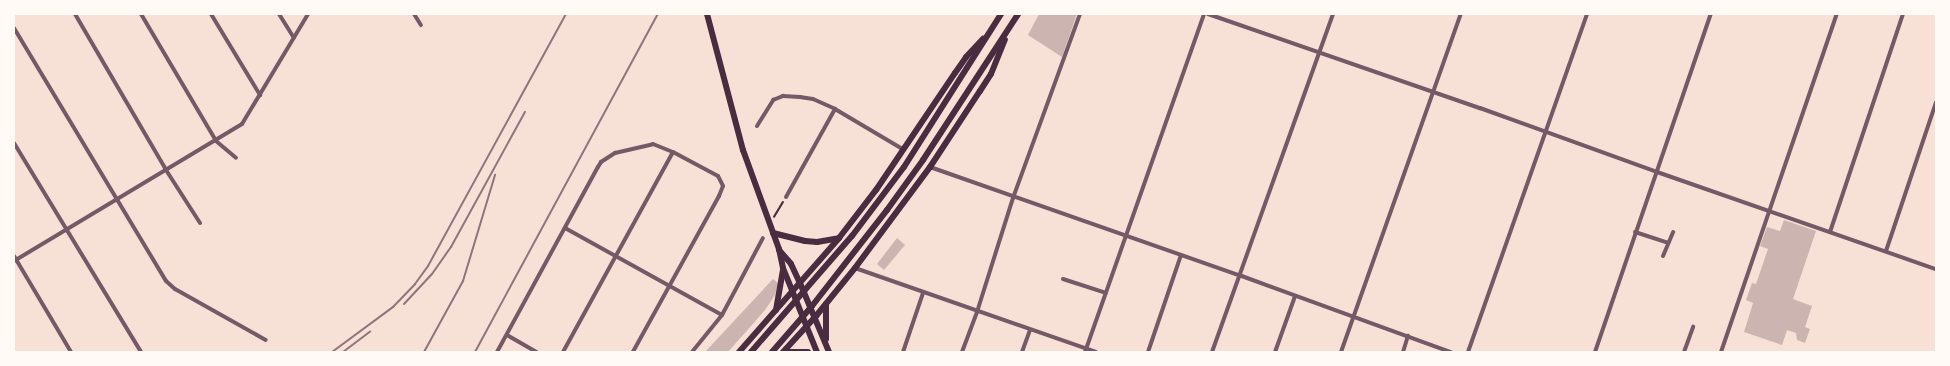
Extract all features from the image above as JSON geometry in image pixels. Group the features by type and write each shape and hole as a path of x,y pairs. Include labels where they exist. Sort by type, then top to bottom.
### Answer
{"main road":[{"path":"707,14 742,150 779,249 783,268 817,352"},
{"path":"751,352 852,236 904,167 1001,14"},
{"path":"772,352 812,306 887,210 964,97 1018,14"},
{"path":"783,352 816,316 855,268 930,167 990,74 1012,24"},
{"path":"739,352 839,238 876,190 966,57 992,29"},
{"path":"773,233 805,241 817,242 839,238"},
{"path":"779,249 791,264 816,316 829,352"},
{"path":"776,311 783,268"},
{"path":"826,304 826,343"},
{"path":"788,352 808,352"}],"street":[{"path":"75,14 166,170 200,223"},
{"path":"141,14 216,141 236,158"},
{"path":"211,14 260,95"},
{"path":"279,14 294,38"},
{"path":"71,352 15,259 216,141 242,124 308,14"},
{"path":"414,14 420,25"},
{"path":"962,352 977,312 1013,198 1080,14"},
{"path":"1085,350 1204,14"},
{"path":"1208,14 1546,131 1657,172 1936,269"},
{"path":"1212,352 1334,14"},
{"path":"1341,352 1461,14"},
{"path":"1468,352 1587,14"},
{"path":"1595,352 1711,14"},
{"path":"1721,352 1837,14"},
{"path":"1830,232 1903,14"},
{"path":"14,28 162,276 170,285 266,340"},
{"path":"757,126 768,105 774,100 783,96 813,99 835,109 904,150"},
{"path":"1886,251 1936,102"},
{"path":"786,197 835,109"},
{"path":"14,143 141,352"},
{"path":"497,352 601,162 615,153 654,144 673,152 718,176 723,186 719,196 632,352"},
{"path":"563,352 673,152"},
{"path":"930,167 1013,198 1239,275 1451,352"},
{"path":"565,228 668,287 722,315"},
{"path":"1635,232 1668,242"},
{"path":"1663,256 1673,232"},
{"path":"692,352 722,315 763,238"},
{"path":"1148,352 1181,255"},
{"path":"855,268 1085,350 1096,352"},
{"path":"1063,279 1106,293"},
{"path":"903,352 923,293"},
{"path":"1274,352 1295,296"},
{"path":"1684,352 1693,327"},
{"path":"1022,352 1030,330"},
{"path":"507,335 538,352"},
{"path":"1403,352 1408,336"}],"path":[{"path":"770,224 786,197"}],"building":[{"path":"1039,14 1077,14 1062,57 1028,35"},
{"path":"1784,220 1816,231 1793,299 1812,306 1805,327 1810,329 1805,343 1797,340 1796,333 1787,330 1782,345 1744,332 1753,303 1746,300 1752,283 1756,284 1768,249 1760,246 1767,227 1780,231"},
{"path":"897,238 905,245 884,270 877,264"},
{"path":"773,279 778,283 775,295 765,310 728,352 705,352"}],"railway":[{"path":"332,352 393,307 415,284 428,266 566,14"},
{"path":"475,352 658,14"},
{"path":"404,304 432,274 451,247 525,112"},
{"path":"424,352 463,281 495,175"},
{"path":"343,352 370,332"}]}
